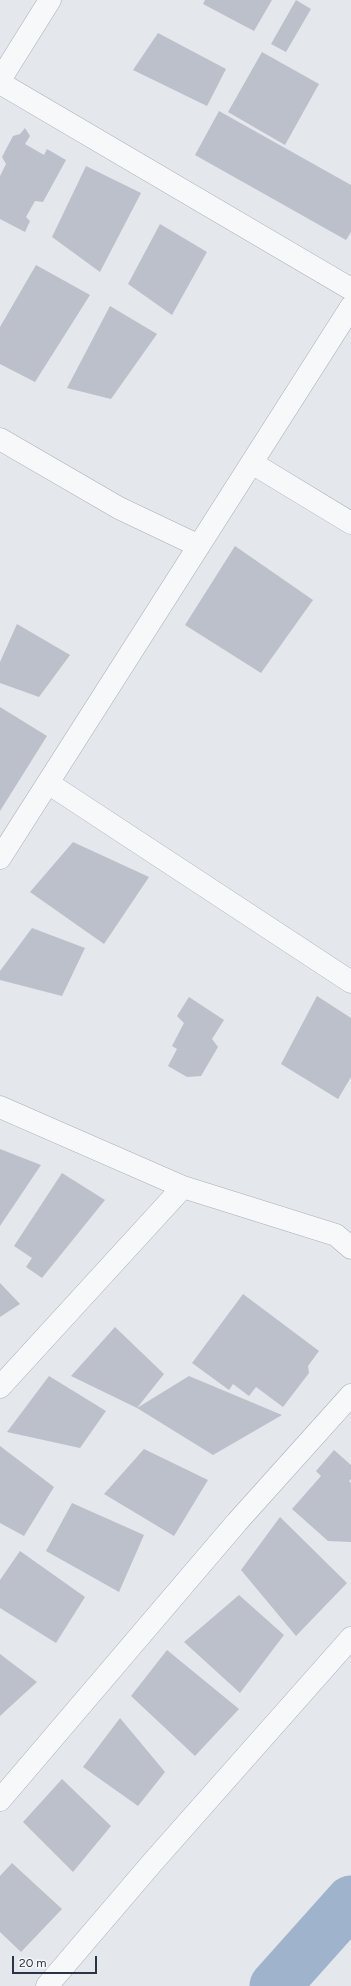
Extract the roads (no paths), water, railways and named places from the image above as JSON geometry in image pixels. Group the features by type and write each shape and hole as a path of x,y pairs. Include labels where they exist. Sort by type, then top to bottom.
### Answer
{"street":[{"path":"0,80 50,0"},
{"path":"0,83 351,289"},
{"path":"0,858 351,306"},
{"path":"0,439 119,508 199,546"},
{"path":"252,463 351,523"},
{"path":"48,783 351,982"},
{"path":"0,1107 183,1187 336,1235 351,1248"},
{"path":"0,1387 97,1283 183,1187"},
{"path":"0,1800 237,1522 351,1395"},
{"path":"47,1986 152,1862 351,1638"}],"waterway":[{"path":"275,1986 351,1901"}]}
